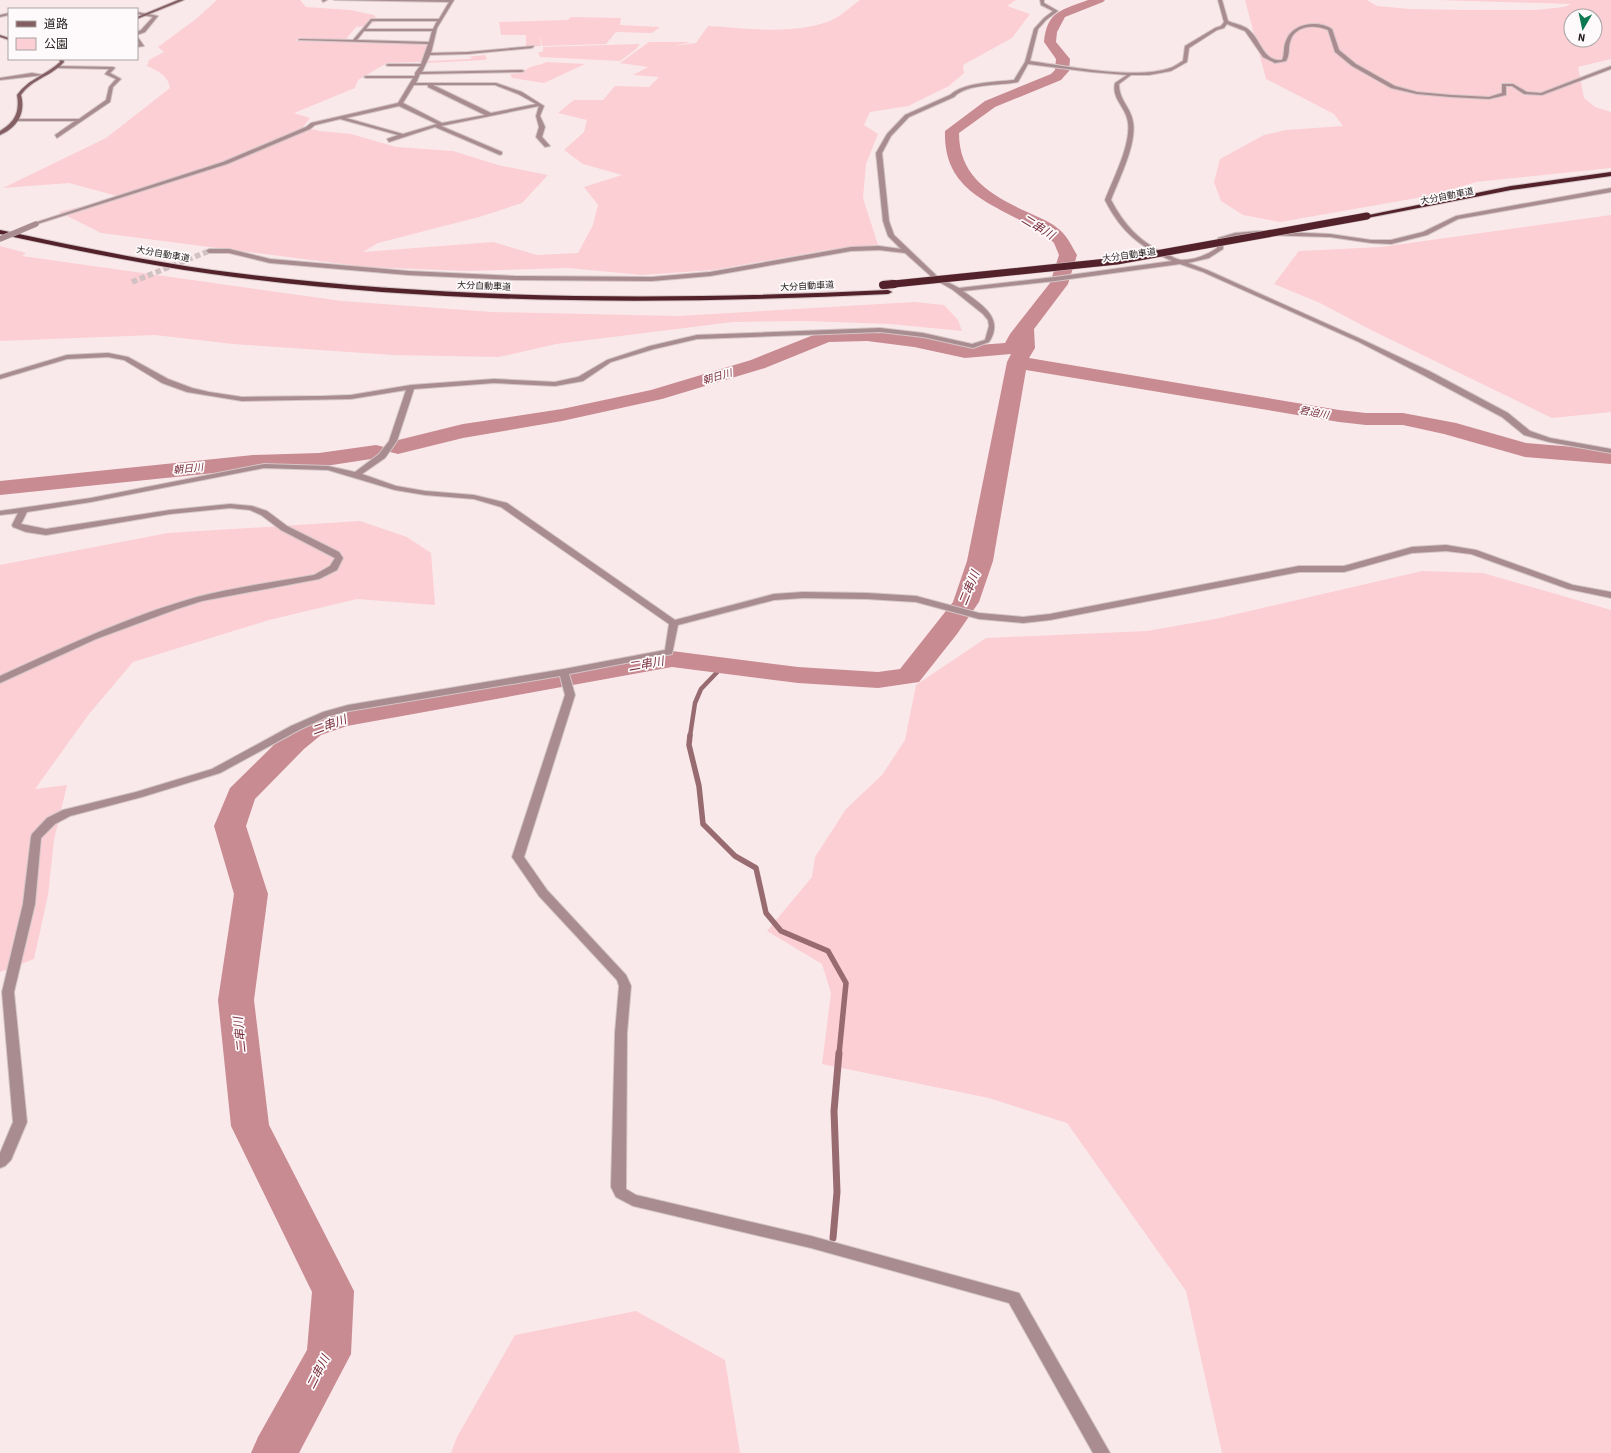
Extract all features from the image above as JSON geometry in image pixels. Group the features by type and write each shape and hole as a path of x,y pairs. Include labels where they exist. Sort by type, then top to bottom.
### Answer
{"highway":[{"name":"大分自動車道","path":"0,232 99,252 211,272 321,285 477,296 659,300 743,299 1047,276 1124,266 1212,252 1511,188 1611,174"},
{"name":"大分自動車道","path":"1369,219 1572,185 1611,180"},
{"name":"大分自動車道","path":"0,225 109,248 207,264 278,274 404,285 487,290 652,293 886,289"}],"street":[{"path":"138,18 182,0"},
{"path":"336,0 452,1"},
{"path":"0,377 67,358 108,355 126,358 165,381 190,390 242,399 351,397 411,387 494,381 555,384 580,378 609,361 652,347 698,338 880,330 923,335 960,344 980,344 987,341 992,330 989,317 941,278 936,278 891,236 886,221 884,183 879,153 889,135 907,116 952,96 957,91 969,87 1016,81 1027,62 1036,29 1045,19 1056,12 1050,6 1042,4 1042,0"},
{"path":"1220,0 1226,22"},
{"path":"368,7 374,1"},
{"path":"400,104 413,84 428,54 435,28 439,20 452,1"},
{"path":"440,7 448,7"},
{"path":"138,14 156,16 143,31 138,34"},
{"path":"355,40 371,20 439,20"},
{"path":"1027,62 1129,75 1174,70 1186,62 1190,54 1188,47 1223,26 1226,22"},
{"path":"1226,22 1247,30 1261,51 1271,61 1275,62 1284,61 1288,56 1288,41 1297,29 1310,26 1325,27 1330,29 1337,51 1354,65 1393,87 1417,93 1489,98 1504,94 1504,85 1509,85 1526,93 1542,94 1611,67"},
{"path":"363,30 435,30"},
{"path":"138,39 142,45 138,46"},
{"path":"300,40 355,40 431,43"},
{"path":"428,54 468,53 532,47"},
{"path":"0,133 17,120 21,113 22,104 19,96 22,88 58,67 62,62 61,60"},
{"path":"388,65 422,65"},
{"path":"479,72 497,67 530,66"},
{"path":"57,136 108,101 111,87 119,79 107,73 113,68 58,67"},
{"path":"366,77 522,71"},
{"path":"0,79 32,74 42,75"},
{"path":"1129,75 1117,84 1116,95 1132,124 1130,139 1108,200 1117,218 1144,246 1178,262 1205,270 1361,341 1505,415 1527,433 1566,444 1611,451"},
{"path":"413,84 428,86 496,84 520,93 542,106 538,116 542,127 540,137 547,146"},
{"path":"428,86 490,115"},
{"path":"0,239 36,224 225,163 308,128 313,124 400,104 439,125 500,153"},
{"path":"389,140 398,136 405,136 439,125 537,106 539,104"},
{"path":"340,117 405,136"},
{"path":"17,120 80,120"},
{"path":"957,290 1041,282 1178,262 1214,254 1220,249 1220,239 1238,234 1256,232 1283,234 1310,233 1390,243 1399,242 1440,227 1456,218 1611,190"},
{"path":"209,251 229,251 270,261 408,273 515,278 644,279 710,274 851,249 879,248 907,251"},
{"path":"356,475 382,456 393,441 411,387"},
{"path":"0,513 91,500 264,466 294,465 328,468 356,475 395,488 474,498 504,506 674,623 774,597 803,595 867,596 916,599 936,603 979,616 1023,620 1050,617 1299,569 1344,569 1412,550 1446,548 1473,552 1571,587 1611,595"},
{"path":"0,680 93,637 149,615 201,599 316,577 333,570 339,562 339,558 336,554 295,534 264,513 252,508 213,507 46,532 26,529 16,525 24,509"},
{"path":"0,1162 6,1156 20,1122 8,992 29,904 36,838 51,821 67,813 138,795 216,771 295,728 326,714 348,708 564,672 669,652 674,623"},
{"path":"564,672 570,695 518,857 543,893 622,978 625,986 621,1033 618,1171 618,1186 621,1193 633,1200 811,1242 1014,1298 1102,1453"}],"green space":[{"path":"217,0 300,0 306,7 350,10 374,15 378,21 366,26 356,27 346,39 297,39 295,41 428,44 421,62 387,63 358,80 355,88 294,113 310,118 303,127 320,131 351,134 396,147 453,151 498,165 548,175 522,203 479,217 378,243 363,252 493,242 537,255 578,253 593,225 598,205 584,187 622,175 583,164 564,150 584,132 587,120 558,113 574,100 603,100 615,86 649,87 659,77 633,75 648,67 620,63 649,42 691,42 674,46 696,43 708,26 783,30 813,26 836,18 860,0 1016,0 1007,6 1030,14 1012,38 963,65 964,73 949,86 908,106 870,112 864,125 878,134 866,164 863,198 878,245 827,250 713,270 642,275 568,268 467,271 366,267 101,233 59,212 121,197 69,183 3,188 106,138 170,88 165,77 147,66 149,60 164,52 158,47 196,19"},
{"path":"1245,0 1367,0 1377,6 1410,9 1536,10 1564,7 1571,4 1437,0 1611,0 1611,59 1578,67 1584,98 1595,107 1611,112 1611,168 1476,182 1434,195 1280,222 1243,215 1221,201 1214,182 1220,159 1264,135 1286,130 1343,126 1334,114 1266,79"},
{"path":"571,17 621,18 620,25 660,27 652,33 616,32 606,44 542,46 540,34 541,46 526,47 526,35 501,35 499,22 568,20"},
{"path":"640,44 636,49 620,61 540,57 538,52 543,52 543,47"},
{"path":"485,55 487,59 483,60 426,63 427,61 470,59 472,57 466,57"},
{"path":"546,62 585,64 544,83 512,78 510,74 521,72 530,67"},
{"path":"1611,215 1611,412 1552,418 1371,330 1320,303 1274,284 1299,251 1381,247"},
{"path":"0,246 26,253 22,256 342,301 492,312 678,316 914,302 944,305 958,320 962,331 890,324 806,321 733,322 556,344 499,357 393,355 233,344 155,335 0,341"},
{"path":"360,521 407,537 431,553 435,605 357,599 269,620 133,662 89,714 35,789 67,785 54,840 48,895 34,959 0,972 0,565 168,533"},
{"path":"1422,571 1483,573 1611,610 1611,1453 1222,1453 1186,1291 1067,1123 989,1098 822,1064 831,993 822,964 767,931 812,877 815,857 846,809 882,775 905,740 916,685 986,638 1147,631 1215,619"},
{"path":"636,1311 725,1360 740,1453 451,1453 457,1437 515,1335"}],"waterway":[{"name":"朝日川","path":"398,447 463,431 562,415 655,395 758,364 826,336 867,335 914,341 965,352 1013,348 1017,338 1059,284 1068,255 1061,241 1053,233 994,201 971,183 955,160 952,147 952,131 990,104 1056,77 1062,71 1063,59 1050,42 1051,32 1060,15 1099,0"},
{"name":"二串川","path":"1017,362 1025,348 1025,329"},
{"name":"二串川","path":"274,1453 329,1354 333,1291 250,1126 236,1000 251,894 230,826 241,795 294,742 311,729 341,718 672,659 798,675 878,680 909,676 948,628 966,602 980,561 1017,362"},
{"name":"君迫川","path":"1017,362 1339,416 1366,419 1403,419 1448,428 1525,450 1611,457"},
{"name":"朝日川","path":"0,488 253,462 319,460 376,452"},
{"path":"690,736 695,703 701,689 723,666"},
{"path":"690,735 689,745 699,786 703,824 735,856 756,868 766,913 781,931 828,951 846,983 839,1054"},
{"path":"833,1238 837,1192 834,1111 839,1053"}],"tunnel":[{"path":"132,282 209,251"}]}
